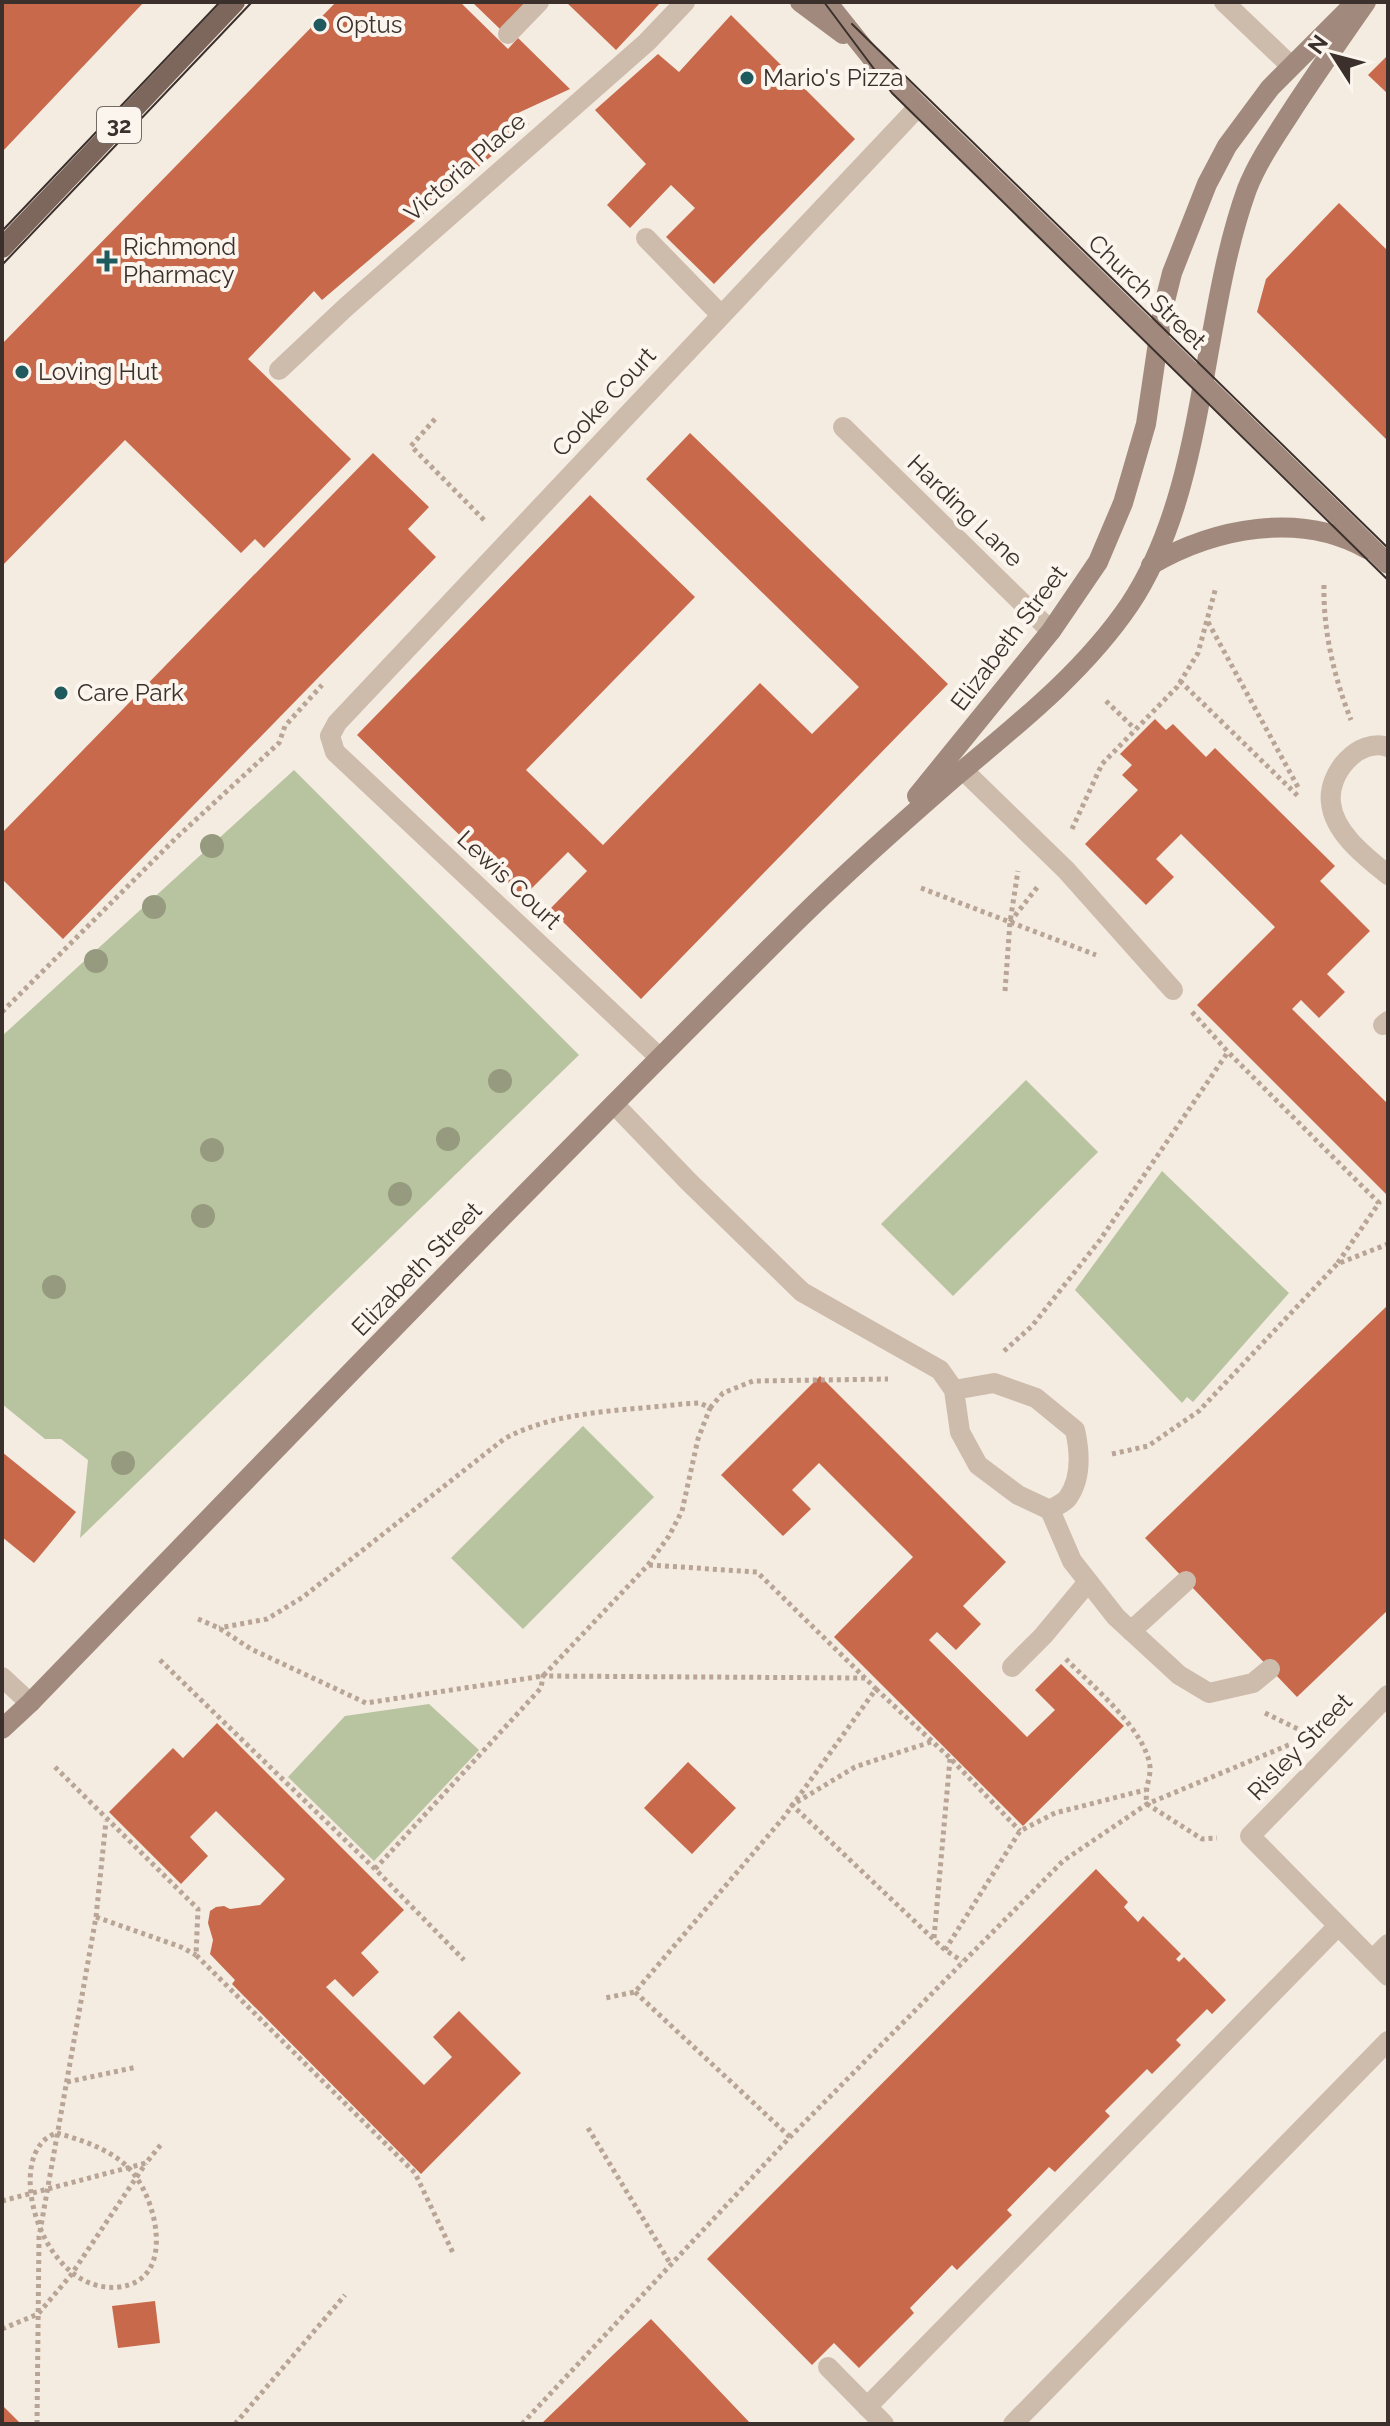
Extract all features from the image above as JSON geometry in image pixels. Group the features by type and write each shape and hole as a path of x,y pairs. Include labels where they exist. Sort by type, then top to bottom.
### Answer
{"main road":[{"name":"32","path":"2,248 235,2"}],"street":[{"path":"508,34 539,2"},
{"name":"Victoria Place","path":"279,370 346,307 647,42 685,2"},
{"name":"Church Street","path":"800,2 871,57"},
{"name":"Church Street","path":"827,2 871,57 919,106 1387,563"},
{"path":"1224,2 1291,66"},
{"name":"Elizabeth Street","path":"872,848 949,759 1082,589 1114,530 1148,416 1158,340 1172,273 1207,184 1239,129 1270,88 1356,2"},
{"name":"Elizabeth Street","path":"2,1729 659,1057 872,848 1072,673 1119,618 1151,565 1171,515 1186,464 1233,239 1254,172 1305,89 1366,2"},
{"name":"Cooke Court","path":"330,736 337,723 919,106"},
{"path":"646,238 721,315"},
{"name":"Harding Lane","path":"843,427 1051,631"},
{"path":"1151,565 1187,546 1236,531 1263,528 1305,530 1346,539 1363,546 1387,563"},
{"name":"Lewis Court","path":"330,736 335,752 659,1057"},
{"path":"1388,747 1361,747 1350,755 1334,782 1331,803 1343,833 1388,875"},
{"path":"963,770 1057,862 1173,990"},
{"path":"614,1104 802,1292 940,1370 954,1390 960,1432 978,1465 1018,1495 1050,1510 1072,1561 1088,1582 1116,1617 1179,1675 1209,1693 1253,1683 1270,1669"},
{"path":"954,1390 994,1383 1036,1398 1075,1430 1078,1472 1066,1499 1050,1510"},
{"path":"1131,1631 1186,1581"},
{"path":"1012,1667 1043,1636 1088,1582"},
{"path":"2,1677 30,1703"},
{"name":"Risley Street","path":"1250,1836 1388,1695"},
{"path":"1250,1836 1388,1976"},
{"path":"867,2407 1338,1926"},
{"path":"1372,1960 1388,1944"},
{"path":"1013,2424 1388,2041"},
{"path":"828,2367 884,2424"}],"path":[{"path":"435,419 411,446 506,543"},
{"path":"1324,585 1323,618 1341,696 1361,747"},
{"path":"1010,922 1057,862 1102,764 1180,681 1198,653 1216,587"},
{"path":"1180,681 1292,792 1307,803 1207,621"},
{"path":"2,1012 176,838 279,743 285,726 322,685"},
{"path":"1106,701 1135,729"},
{"path":"1005,991 1010,922 1024,830"},
{"path":"921,888 1106,958"},
{"path":"1079,1461 1148,1446 1199,1411 1337,1264 1379,1203 1228,1052 1173,990"},
{"path":"1003,1352 1032,1326 1100,1240 1228,1052"},
{"path":"1337,1264 1388,1244"},
{"path":"375,1869 541,1688 543,1676 648,1565 682,1511 698,1439 710,1408 723,1393 753,1381 917,1379 940,1370"},
{"path":"219,1628 267,1619 303,1597 504,1439 525,1427 561,1418 683,1404 700,1403 710,1408"},
{"path":"648,1565 757,1572 950,1758 1020,1831"},
{"path":"198,1619 219,1628 251,1649 366,1703 543,1676 865,1678"},
{"path":"1043,1636 1136,1731 1151,1769 1145,1790 1147,1804 1202,1839 1250,1836"},
{"path":"160,1660 464,1960"},
{"path":"605,1998 635,1992 792,1805 876,1689"},
{"path":"522,2424 790,2137 1063,1861 1147,1804 1310,1736"},
{"path":"792,1805 855,1767 931,1742"},
{"path":"934,1938 950,1758"},
{"path":"55,1767 198,1909 196,1955"},
{"path":"945,1950 1020,1831 1055,1813 1145,1790"},
{"path":"792,1805 945,1950 962,1961"},
{"path":"37,2424 38,2250 96,1917 106,1820"},
{"path":"96,1917 196,1955 415,2173 453,2253"},
{"path":"635,1992 790,2137"},
{"path":"67,2082 137,2067"},
{"path":"588,2128 670,2263"},
{"path":"32,2140 57,2133 106,2152 127,2168 136,2177 152,2212 157,2232 157,2253 149,2271 133,2285 114,2288 71,2275 32,2243"},
{"path":"2,2329 38,2314 71,2275 163,2142"},
{"path":"6,2200 146,2163"},
{"path":"8,2184 6,2200 13,2210"},
{"path":"235,2424 345,2295"}],"green space":[{"path":"294,770 579,1055 80,1538 88,1460 61,1439 45,1439 2,1404 2,1036"},
{"path":"1026,1080 1098,1152 953,1296 881,1224"},
{"path":"1162,1171 1289,1293 1193,1402 1187,1397 1182,1403 1075,1290"},
{"path":"583,1426 654,1497 523,1629 451,1558"},
{"path":"429,1704 479,1750 374,1861 288,1777 345,1716"}],"building":[{"path":"2,2 144,2 2,152"},
{"path":"336,2 460,2 508,49 518,38 570,89 518,113 529,124 322,300 314,291 248,359 351,459 264,548 255,539 241,553 125,440 2,566 2,344"},
{"path":"472,2 527,2 500,29"},
{"path":"566,2 661,2 616,50"},
{"path":"731,15 855,139 714,284 666,237 695,208 671,185 630,228 607,205 646,164 595,110 658,54 679,72"},
{"path":"1388,55 1388,94 1368,75"},
{"path":"1339,203 1388,251 1388,441 1257,312 1266,279"},
{"path":"690,433 948,684 641,999 550,909 587,871 568,852 523,897 357,735 590,495 695,597 526,770 603,845 760,683 812,734 859,687 646,479"},
{"path":"373,453 429,507 408,529 436,557 63,939 2,879 2,833"},
{"path":"1155,719 1166,730 1173,724 1206,757 1215,748 1335,866 1320,881 1370,931 1327,974 1345,992 1319,1018 1301,1000 1292,1009 1388,1104 1388,1196 1197,1005 1275,927 1181,834 1156,859 1174,877 1146,905 1085,844 1138,790 1122,775 1132,765 1120,754"},
{"path":"1388,1305 1388,1610 1297,1697 1145,1538"},
{"path":"820,1376 1006,1562 963,1606 981,1624 956,1650 937,1632 929,1640 1027,1737 1055,1710 1035,1690 1061,1664 1124,1726 1023,1826 834,1637 913,1557 819,1463 792,1490 811,1509 783,1536 721,1475"},
{"path":"2,1452 76,1512 34,1563 2,1537"},
{"path":"217,1723 404,1910 361,1953 379,1972 353,1997 335,1979 326,1987 424,2085 452,2057 433,2037 459,2011 521,2073 421,2174 232,1984 235,1980 210,1954 213,1940 208,1923 210,1911 224,1906 230,1909 260,1905 285,1879 216,1811 190,1837 208,1856 181,1884 109,1812 173,1748 183,1758"},
{"path":"688,1762 736,1808 692,1854 644,1808"},
{"path":"1096,1869 1128,1902 1124,1907 1138,1922 1143,1916 1181,1954 1176,1959 1179,1962 1184,1957 1226,2000 1212,2014 1207,2009 1176,2040 1181,2045 1152,2074 1147,2069 1105,2111 1110,2116 1055,2172 1049,2167 1007,2210 1012,2215 957,2270 952,2265 910,2308 914,2313 859,2368 834,2343 812,2365 707,2259"},
{"path":"155,2301 160,2343 118,2348 112,2306"},
{"path":"651,2319 751,2424 541,2424 615,2353"},
{"path":"2,2405 21,2424 2,2424"}],"tram line":[{"path":"2,231 220,2"},
{"path":"2,265 252,2"},
{"path":"824,2 892,93 1388,580"},
{"path":"852,24 1388,548"}],"place":[{"name":"Optus","path":"320,25"},
{"name":"Mario's Pizza","path":"747,78"},
{"name":"Richmond Pharmacy","path":"107,261"},
{"name":"Loving Hut","path":"22,372"},
{"name":"Care Park","path":"61,693"}]}
